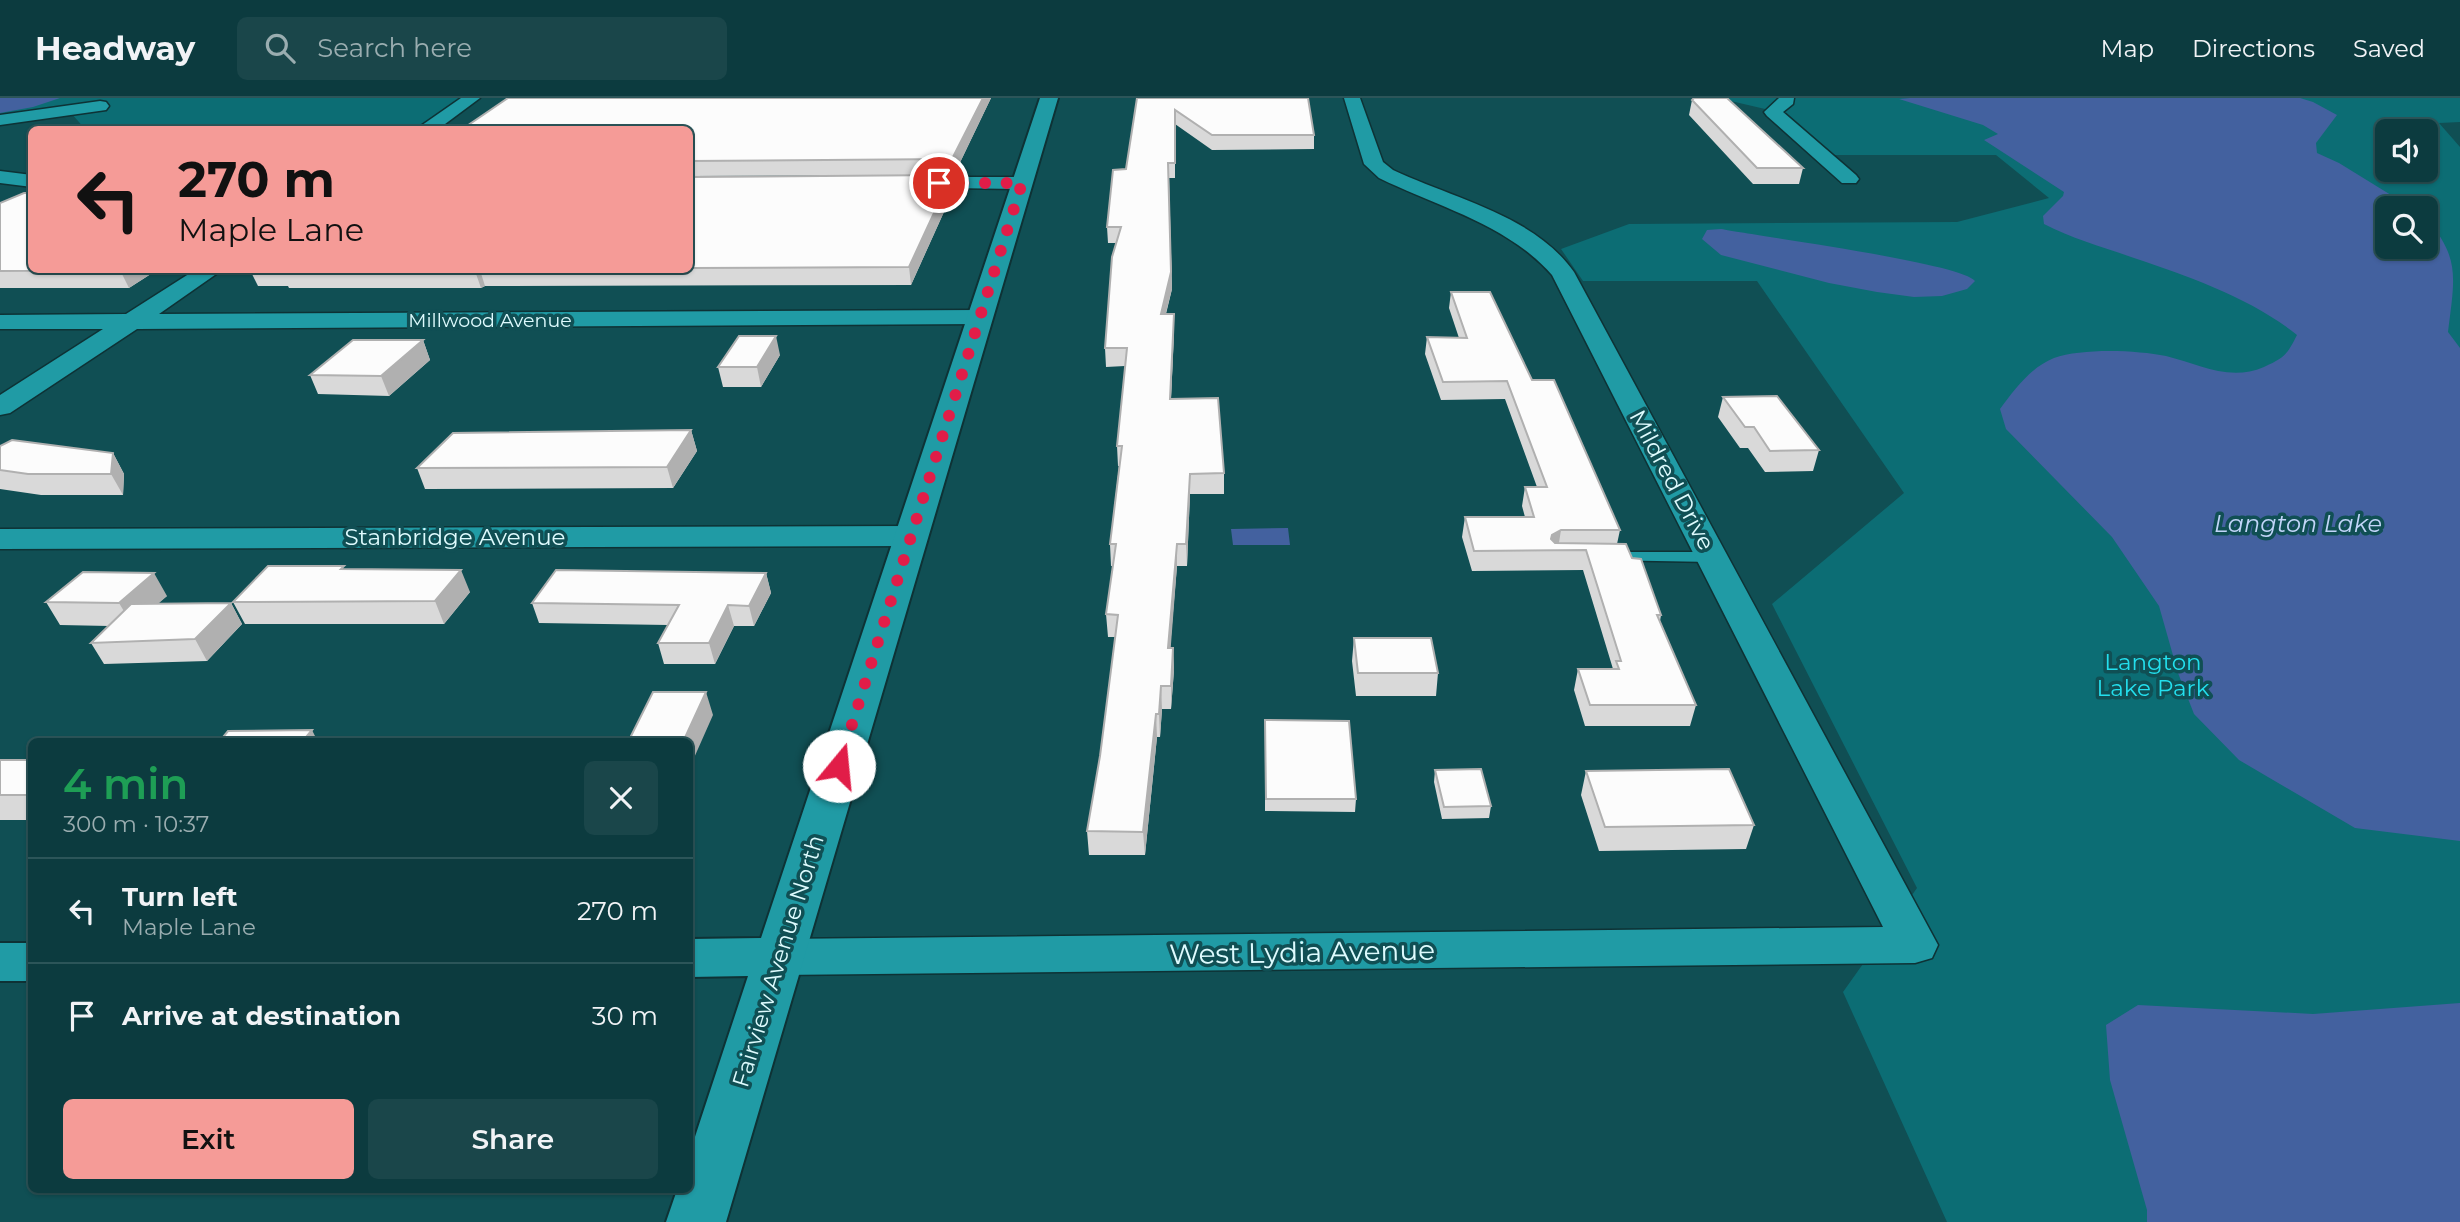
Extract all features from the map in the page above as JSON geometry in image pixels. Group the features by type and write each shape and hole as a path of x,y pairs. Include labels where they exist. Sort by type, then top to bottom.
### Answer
{"street":[{"path":"430,126 472,98"},
{"name":"Fairview Avenue North","path":"696,1222 1049,98"},
{"name":"Mildred Drive","path":"1352,98 1374,164 1386,174 1515,232 1536,244 1562,271 1915,945"},
{"path":"1778,99 1773,112 1849,179"},
{"path":"0,120 100,106"},
{"path":"0,177 28,180"},
{"path":"870,183 1022,183"},
{"path":"0,407 205,273"},
{"name":"Millwood Avenue","path":"0,322 980,317"},
{"name":"Stanbridge Avenue","path":"0,539 911,536"},
{"name":"West Lydia Avenue","path":"693,958 1915,945"},
{"path":"0,962 28,962"}],"lane":[{"path":"1586,557 1712,557"}],"green space":[{"path":"0,98 463,98 418,126 82,126 65,106 0,118"},
{"name":"Langton Lake Park","path":"1718,98 2460,98 2460,122 2439,123 2460,147 2460,1222 1947,1222 1843,992 1917,888 1772,604 1904,493 1757,281 1583,281 1561,249 1629,224 1957,222 2049,198 1996,155 1833,155 1787,114"}],"water":[{"path":"0,98 60,98 33,107 0,113"},
{"name":"Langton Lake","path":"2300,98 2337,115 2316,143 2317,153 2339,163 2393,196 2375,196 2375,259 2438,259 2438,234 2450,257 2452,269 2448,332 2460,348 2460,841 2355,828 2239,760 2194,714 2178,673 2159,606 2112,537 2006,429 2000,409 2030,373 2054,358 2066,355 2094,351 2140,352 2166,356 2214,370 2239,373 2264,367 2281,358 2297,335 2240,299 2044,224 2043,216 2064,192 1984,140 1998,134 1983,125 1899,99"},
{"path":"1721,229 1898,258 1962,274 1975,281 1967,289 1942,296 1914,297 1829,283 1721,255 1702,239 1707,230"},
{"path":"1288,528 1290,545 1233,545 1231,529"},
{"path":"2460,1003 2460,1222 2147,1222 2147,1210 2110,1080 2106,1025 2138,1005 2313,1014"}],"building":[{"path":"508,98 983,98 952,159 693,161 693,126 467,126"},
{"path":"1137,98 1308,98 1314,135 1212,135 1175,110 1175,163 1168,163 1171,272 1161,314 1174,314 1170,399 1218,398 1224,473 1190,474 1186,544 1177,544 1168,648 1173,648 1171,686 1161,686 1143,832 1087,831 1100,756 1118,615 1106,614 1116,544 1110,544 1122,446 1117,446 1127,348 1105,348 1112,257 1121,227 1107,227 1113,170 1126,169"},
{"path":"1727,98 1803,168 1757,168 1692,100"},
{"path":"943,175 936,187 946,187 909,267 693,268 693,177"},
{"path":"28,193 28,271 0,271 0,203"},
{"path":"1451,292 1490,292 1532,380 1554,380 1620,530 1561,530 1552,535 1551,539 1555,543 1626,544 1632,558 1641,559 1661,615 1657,615 1696,705 1590,705 1578,669 1619,669 1616,661 1621,661 1586,550 1474,551 1465,517 1534,517 1525,487 1547,487 1507,381 1443,382 1427,337 1467,338"},
{"path":"739,336 776,336 757,367 718,367"},
{"path":"353,340 423,340 381,376 310,375"},
{"path":"1777,396 1819,450 1770,451 1754,427 1745,427 1723,397"},
{"path":"691,430 667,467 417,468 453,433"},
{"path":"12,440 113,453 111,474 28,474 0,470 0,446"},
{"path":"268,566 461,570 435,601 233,602"},
{"path":"556,570 766,573 749,606 728,605 709,643 658,643 679,605 532,603"},
{"path":"83,572 154,573 119,603 46,602"},
{"path":"231,603 195,639 91,643 131,604"},
{"path":"1354,638 1431,638 1438,673 1358,673"},
{"path":"653,692 706,692 685,738 630,738"},
{"path":"1265,720 1349,721 1356,799 1266,799"},
{"path":"312,730 305,738 222,738 228,731"},
{"path":"0,760 28,760 28,795 0,795"},
{"path":"1481,769 1491,806 1444,807 1435,770"},
{"path":"1729,769 1754,825 1605,827 1586,771"}],"route":[{"path":"839,766 1022,183 939,183"}]}
